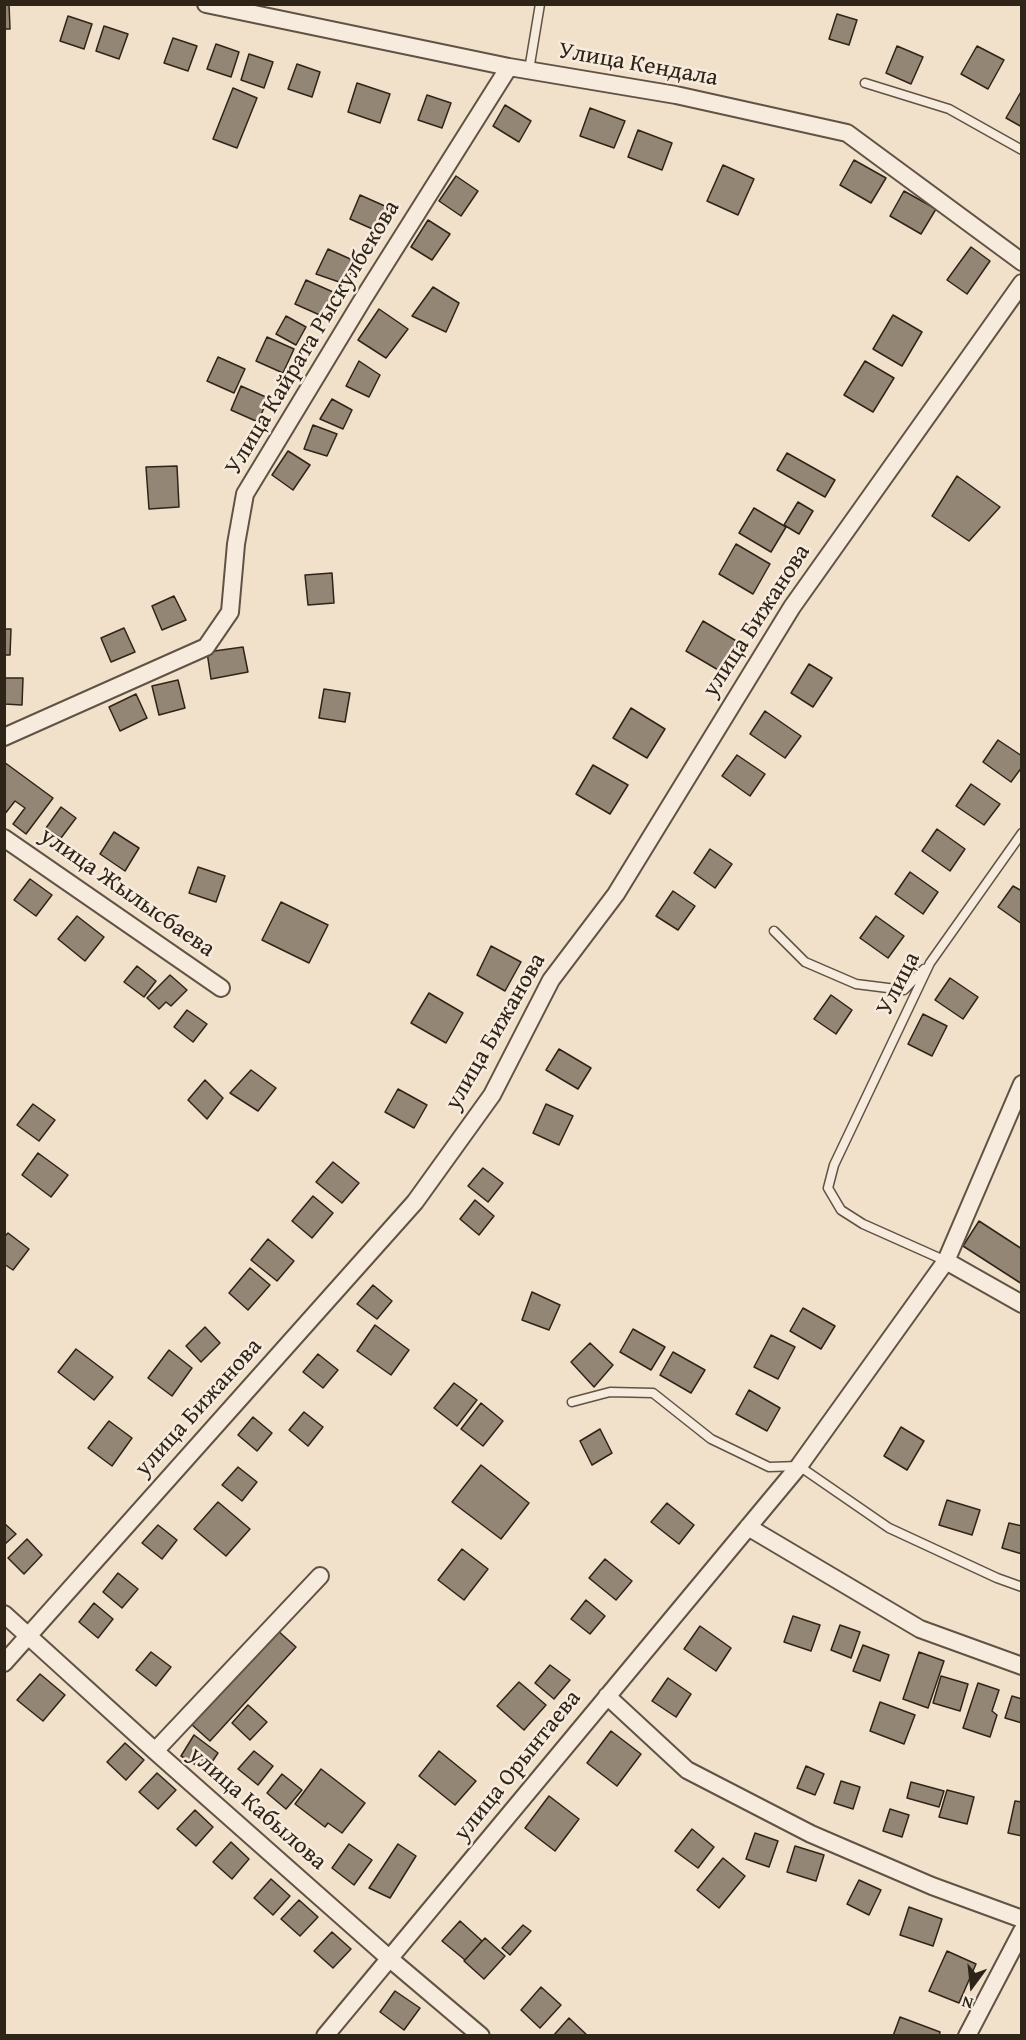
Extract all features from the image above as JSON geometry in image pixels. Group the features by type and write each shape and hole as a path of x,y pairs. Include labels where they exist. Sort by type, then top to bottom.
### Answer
{"street":[{"name":"Улица Кендала","path":"206,4 529,70 676,95 847,134 1022,262"},
{"name":"Улица Кайрата Рыскулбекова","path":"4,737 206,647 230,612 236,544 245,494 363,299 509,66"},
{"name":"улица Бижанова","path":"4,1663 415,1202 492,1095 551,980 616,894 792,607 1022,283"},
{"name":"улица Жылысбаева","path":"4,838 221,988"},
{"name":"улица Орынтаева","path":"325,2036 799,1466 946,1260 1022,1083"},
{"path":"946,1260 1022,1304"},
{"path":"748,1527 920,1629 1022,1666"},
{"path":"155,1751 320,1576"},
{"name":"улица Кабылова","path":"4,1614 390,1959 481,2036"},
{"path":"607,1696 687,1770 812,1834 932,1886 1022,1919"},
{"path":"967,2036 1022,1931"}],"lane":[{"path":"529,70 540,4"},
{"path":"865,83 949,109 1022,150"},
{"name":"Улица","path":"946,1260 862,1224 842,1210 828,1188 834,1165 930,963 1022,833"},
{"path":"774,931 805,962 856,984 904,990 930,963"},
{"path":"572,1402 610,1392 653,1393 711,1439 770,1467 799,1466 889,1528 997,1578 1022,1587"}],"building":[{"path":"4,4 9,4 10,29 4,29"},
{"path":"837,14 857,20 849,45 829,39"},
{"path":"68,16 92,24 84,49 60,41"},
{"path":"104,26 128,34 119,59 96,51"},
{"path":"173,38 197,46 188,71 164,63"},
{"path":"216,44 239,52 231,77 207,69"},
{"path":"897,46 923,57 911,84 886,73"},
{"path":"977,46 1004,60 988,89 961,74"},
{"path":"249,54 273,62 264,88 241,80"},
{"path":"297,64 320,72 312,97 288,89"},
{"path":"357,83 390,94 380,123 348,112"},
{"path":"233,88 257,98 237,148 213,139"},
{"path":"1022,90 1022,127 1006,118"},
{"path":"427,95 451,103 442,128 418,120"},
{"path":"505,105 531,121 519,142 493,126"},
{"path":"590,108 625,121 614,148 580,136"},
{"path":"638,130 672,143 662,170 628,157"},
{"path":"854,160 886,178 871,203 840,185"},
{"path":"723,165 754,179 738,215 707,201"},
{"path":"456,176 478,191 461,216 439,201"},
{"path":"904,191 936,209 921,234 890,216"},
{"path":"360,195 387,207 377,231 350,219"},
{"path":"428,220 450,234 432,260 411,247"},
{"path":"971,247 990,261 967,294 947,280"},
{"path":"328,249 357,262 345,284 316,274"},
{"path":"306,280 333,292 322,316 295,304"},
{"path":"433,287 459,303 446,332 412,316"},
{"path":"379,309 408,329 386,358 358,340"},
{"path":"893,315 922,332 902,366 873,349"},
{"path":"286,316 306,327 296,345 276,334"},
{"path":"267,337 294,349 283,373 256,361"},
{"path":"218,357 245,369 234,393 207,381"},
{"path":"359,361 380,375 369,397 346,386"},
{"path":"865,361 894,378 873,412 844,395"},
{"path":"241,386 268,398 258,422 231,410"},
{"path":"332,399 352,410 343,429 320,419"},
{"path":"313,425 337,434 327,456 304,449"},
{"path":"288,451 310,465 293,490 272,475"},
{"path":"787,453 835,480 825,497 777,470"},
{"path":"177,466 179,507 149,509 146,467"},
{"path":"957,476 1000,507 969,541 932,516"},
{"path":"798,502 813,511 799,534 784,525"},
{"path":"754,508 786,527 771,552 739,533"},
{"path":"736,544 770,564 753,594 719,574"},
{"path":"332,573 334,603 308,605 305,575"},
{"path":"174,596 186,620 162,630 152,606"},
{"path":"703,621 738,642 720,671 686,651"},
{"path":"124,628 135,652 111,662 101,638"},
{"path":"4,629 11,629 10,655 4,655"},
{"path":"243,647 248,672 211,679 207,652"},
{"path":"809,664 832,678 813,707 791,693"},
{"path":"4,678 23,678 22,705 4,704"},
{"path":"178,680 185,708 159,715 152,686"},
{"path":"324,689 350,693 345,722 319,718"},
{"path":"136,694 147,718 120,731 109,707"},
{"path":"631,708 665,729 647,758 613,738"},
{"path":"765,711 801,736 785,758 750,734"},
{"path":"998,740 1022,756 1022,767 1011,782 983,762"},
{"path":"737,755 765,774 750,796 722,776"},
{"path":"4,762 53,798 26,834 13,824 25,808 15,801 4,815"},
{"path":"593,765 628,785 610,814 576,794"},
{"path":"971,784 1000,804 984,825 956,806"},
{"path":"61,807 76,818 61,838 46,828"},
{"path":"937,829 965,849 950,871 922,851"},
{"path":"114,832 139,848 125,871 100,854"},
{"path":"710,849 732,864 715,888 694,873"},
{"path":"198,867 225,876 216,902 189,893"},
{"path":"910,872 938,892 923,914 895,894"},
{"path":"30,879 52,895 36,916 14,900"},
{"path":"1013,886 1022,891 1022,924 998,907"},
{"path":"673,891 695,906 678,930 656,916"},
{"path":"281,902 328,925 309,963 262,940"},
{"path":"77,916 104,937 85,961 58,939"},
{"path":"876,916 904,936 888,958 860,938"},
{"path":"491,946 521,962 505,991 477,975"},
{"path":"137,966 156,981 144,997 124,982"},
{"path":"170,975 187,990 171,1006 166,1002 159,1009 147,998"},
{"path":"950,978 978,997 963,1019 935,1000"},
{"path":"429,993 463,1013 446,1043 411,1023"},
{"path":"831,995 852,1010 836,1034 814,1019"},
{"path":"187,1010 207,1024 193,1042 174,1027"},
{"path":"923,1014 947,1026 932,1056 908,1044"},
{"path":"559,1049 591,1068 578,1089 546,1070"},
{"path":"251,1070 276,1088 258,1111 230,1093"},
{"path":"205,1080 223,1098 207,1119 188,1100"},
{"path":"398,1089 427,1105 414,1128 385,1112"},
{"path":"33,1104 55,1120 39,1141 17,1125"},
{"path":"546,1104 573,1116 559,1145 533,1133"},
{"path":"38,1153 68,1175 51,1197 22,1175"},
{"path":"333,1162 359,1183 342,1203 316,1182"},
{"path":"483,1168 503,1183 488,1202 468,1186"},
{"path":"313,1196 333,1213 312,1238 292,1221"},
{"path":"475,1200 494,1216 479,1235 460,1219"},
{"path":"979,1221 1022,1249 1022,1284 963,1246"},
{"path":"8,1233 29,1249 13,1270 4,1264 4,1237"},
{"path":"268,1239 294,1261 277,1281 251,1260"},
{"path":"250,1268 270,1285 248,1310 229,1293"},
{"path":"373,1285 392,1301 377,1319 357,1304"},
{"path":"532,1292 560,1305 549,1330 522,1320"},
{"path":"803,1308 835,1326 821,1349 790,1331"},
{"path":"375,1325 409,1350 391,1375 357,1351"},
{"path":"205,1327 220,1343 201,1362 186,1346"},
{"path":"633,1329 665,1347 651,1370 620,1352"},
{"path":"771,1335 795,1347 778,1379 754,1367"},
{"path":"590,1343 613,1365 594,1387 571,1362"},
{"path":"76,1349 113,1377 94,1400 58,1372"},
{"path":"169,1350 192,1368 172,1396 148,1378"},
{"path":"673,1352 705,1370 691,1393 660,1375"},
{"path":"318,1354 338,1370 323,1388 303,1372"},
{"path":"454,1383 477,1400 457,1426 434,1408"},
{"path":"749,1390 780,1408 767,1431 736,1414"},
{"path":"481,1403 503,1421 483,1446 461,1429"},
{"path":"304,1412 323,1427 308,1446 289,1430"},
{"path":"253,1417 272,1433 257,1451 238,1435"},
{"path":"109,1421 132,1438 112,1466 88,1448"},
{"path":"901,1427 924,1441 907,1470 884,1456"},
{"path":"600,1429 612,1453 592,1465 580,1441"},
{"path":"481,1465 529,1503 501,1539 452,1502"},
{"path":"238,1467 257,1482 242,1501 222,1485"},
{"path":"947,1500 980,1510 972,1535 939,1525"},
{"path":"218,1502 250,1529 226,1556 194,1529"},
{"path":"667,1503 694,1525 679,1544 651,1522"},
{"path":"4,1523 16,1534 4,1545"},
{"path":"1009,1523 1022,1526 1022,1554 1002,1548"},
{"path":"158,1525 177,1540 162,1559 142,1543"},
{"path":"27,1539 42,1555 24,1574 8,1558"},
{"path":"462,1549 488,1569 464,1600 438,1580"},
{"path":"605,1559 632,1581 616,1600 589,1578"},
{"path":"118,1573 138,1589 122,1608 103,1592"},
{"path":"586,1600 605,1616 590,1634 571,1619"},
{"path":"94,1603 113,1619 98,1638 79,1622"},
{"path":"793,1616 820,1625 811,1651 784,1642"},
{"path":"840,1625 860,1632 851,1658 831,1650"},
{"path":"700,1626 731,1648 716,1671 684,1649"},
{"path":"277,1630 296,1647 210,1741 191,1724"},
{"path":"863,1645 889,1655 880,1681 853,1671"},
{"path":"151,1652 171,1667 156,1686 136,1670"},
{"path":"919,1652 944,1661 928,1708 903,1699"},
{"path":"550,1665 570,1680 554,1699 535,1683"},
{"path":"40,1674 65,1695 43,1721 17,1700"},
{"path":"941,1676 968,1684 960,1711 933,1703"},
{"path":"668,1678 691,1694 676,1717 652,1701"},
{"path":"519,1682 546,1705 524,1730 497,1706"},
{"path":"978,1683 999,1690 992,1711 997,1715 990,1737 963,1728"},
{"path":"1012,1696 1022,1699 1022,1723 1005,1718"},
{"path":"880,1702 915,1715 904,1744 870,1731"},
{"path":"248,1705 267,1722 250,1740 232,1723"},
{"path":"611,1731 641,1754 617,1786 587,1763"},
{"path":"194,1735 218,1753 206,1771 181,1756"},
{"path":"125,1743 144,1760 126,1780 107,1762"},
{"path":"254,1751 273,1766 258,1785 238,1769"},
{"path":"439,1751 476,1781 455,1805 419,1776"},
{"path":"806,1766 824,1774 815,1795 797,1788"},
{"path":"321,1769 365,1803 342,1833 328,1823 325,1827 295,1804"},
{"path":"157,1773 176,1790 158,1809 139,1792"},
{"path":"282,1774 302,1790 286,1809 267,1793"},
{"path":"841,1781 860,1787 853,1809 834,1803"},
{"path":"911,1782 944,1791 939,1807 907,1798"},
{"path":"947,1790 974,1797 967,1824 939,1817"},
{"path":"549,1796 579,1819 555,1851 525,1828"},
{"path":"1015,1801 1022,1802 1022,1836 1008,1833"},
{"path":"890,1809 909,1815 902,1837 883,1831"},
{"path":"195,1810 213,1827 196,1846 177,1829"},
{"path":"692,1829 714,1847 698,1868 675,1851"},
{"path":"755,1833 778,1841 769,1867 746,1859"},
{"path":"231,1842 249,1859 232,1879 213,1862"},
{"path":"349,1844 372,1860 354,1885 332,1868"},
{"path":"398,1844 416,1856 390,1898 369,1888"},
{"path":"795,1846 824,1855 816,1881 787,1872"},
{"path":"723,1858 745,1876 719,1908 697,1890"},
{"path":"271,1879 290,1896 273,1915 254,1898"},
{"path":"859,1880 881,1890 869,1915 847,1904"},
{"path":"299,1900 318,1917 300,1936 281,1919"},
{"path":"909,1907 942,1919 933,1946 900,1935"},
{"path":"460,1921 482,1941 465,1960 442,1941"},
{"path":"523,1925 531,1931 510,1955 502,1948"},
{"path":"332,1932 351,1949 333,1968 314,1951"},
{"path":"485,1938 505,1956 484,1979 464,1961"},
{"path":"947,1951 976,1964 959,2003 929,1991"},
{"path":"541,1987 561,2005 540,2028 521,2010"},
{"path":"395,1991 420,2008 404,2030 380,2012"},
{"path":"900,2017 940,2032 939,2036 893,2036"},
{"path":"569,2018 588,2036 553,2036"}]}
